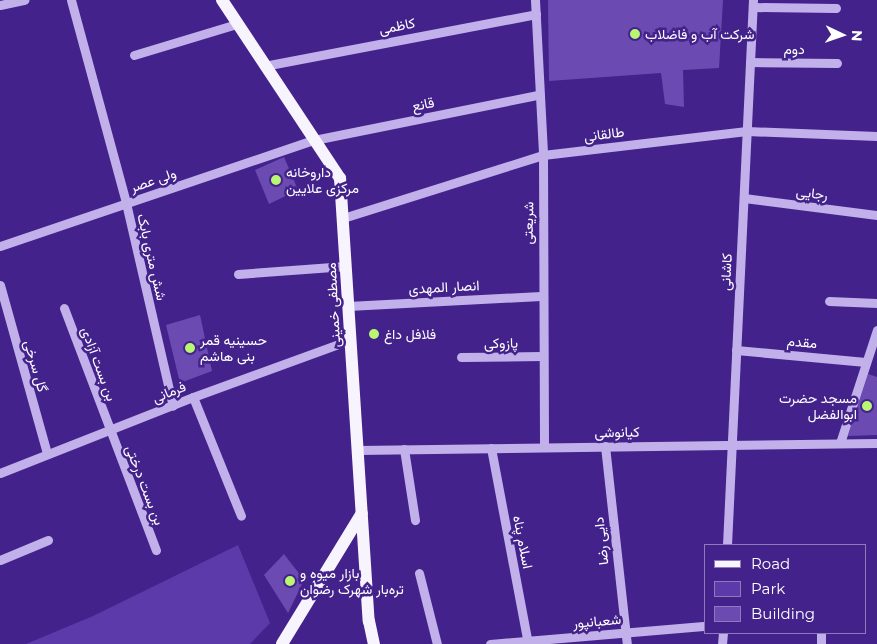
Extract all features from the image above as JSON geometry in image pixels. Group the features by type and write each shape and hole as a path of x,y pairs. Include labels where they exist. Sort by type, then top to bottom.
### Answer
{"main road":[{"name":"مصطفی خمینی","path":"222,0 340,178 369,621 374,644"},
{"path":"282,644 362,513"}],"street":[{"path":"0,5 24,0"},
{"name":"شش متری بابک","path":"71,0 126,203 173,406"},
{"name":"شریعتی","path":"536,0 537,95 542,155 541,296 544,447"},
{"path":"753,4 836,8"},
{"name":"کاشانی","path":"727,544 753,4"},
{"name":"کاظمی","path":"264,66 536,14"},
{"path":"134,55 237,24"},
{"name":"دوم","path":"750,62 837,63"},
{"name":"قانع","path":"314,140 537,95"},
{"name":"طالقانی","path":"343,218 542,155 747,131 877,136"},
{"name":"ولی عصر","path":"0,246 314,140"},
{"name":"رجایی","path":"744,198 877,215"},
{"path":"238,274 346,266"},
{"name":"گل سرخی","path":"0,285 47,453"},
{"name":"انصار المهدی","path":"348,306 541,296"},
{"path":"829,301 877,303"},
{"name":"بن بست آزادی","path":"64,308 109,430"},
{"path":"840,443 877,330"},
{"name":"فرمانی","path":"0,473 193,397 350,340"},
{"name":"مقدم","path":"736,350 865,362"},
{"name":"پازوکی","path":"460,357 542,356"},
{"path":"193,397 241,516"},
{"name":"بن بست درختی","path":"109,430 156,550"},
{"name":"کیانوشی","path":"358,450 877,443"},
{"name":"دایی رضا","path":"606,446 626,644"},
{"name":"اسلام پناه","path":"491,448 527,642"},
{"path":"404,449 416,520"},
{"path":"0,560 48,540"},
{"path":"419,573 437,644"},
{"name":"شعبانپور","path":"490,644 704,626"}],"green space":[{"path":"238,545 270,623 250,644 26,644 93,616"}],"building":[{"name":"شرکت آب و فاضلاب","path":"548,0 723,0 719,68 683,70 684,107 665,104 661,73 549,81"},
{"name":"داروخانه مرکزی علایین","path":"284,157 298,190 269,204 255,170"},
{"name":"حسینیه قمر بنی هاشم","path":"200,315 212,371 180,383 166,325"},
{"name":"مسجد حضرت ابوالفضل","path":"868,374 877,377 877,435 848,436"},
{"path":"284,554 304,580 288,613 264,575"}],"place":[{"name":"شرکت آب و فاضلاب","path":"635,34"},
{"name":"داروخانه مرکزی علایین","path":"276,180"},
{"name":"فلافل داغ","path":"374,334"},
{"name":"حسینیه قمر بنی هاشم","path":"190,348"},
{"name":"مسجد حضرت ابوالفضل","path":"867,406"},
{"name":"بازار میوه و تره‌بار شهرک رضوان","path":"290,581"}]}
